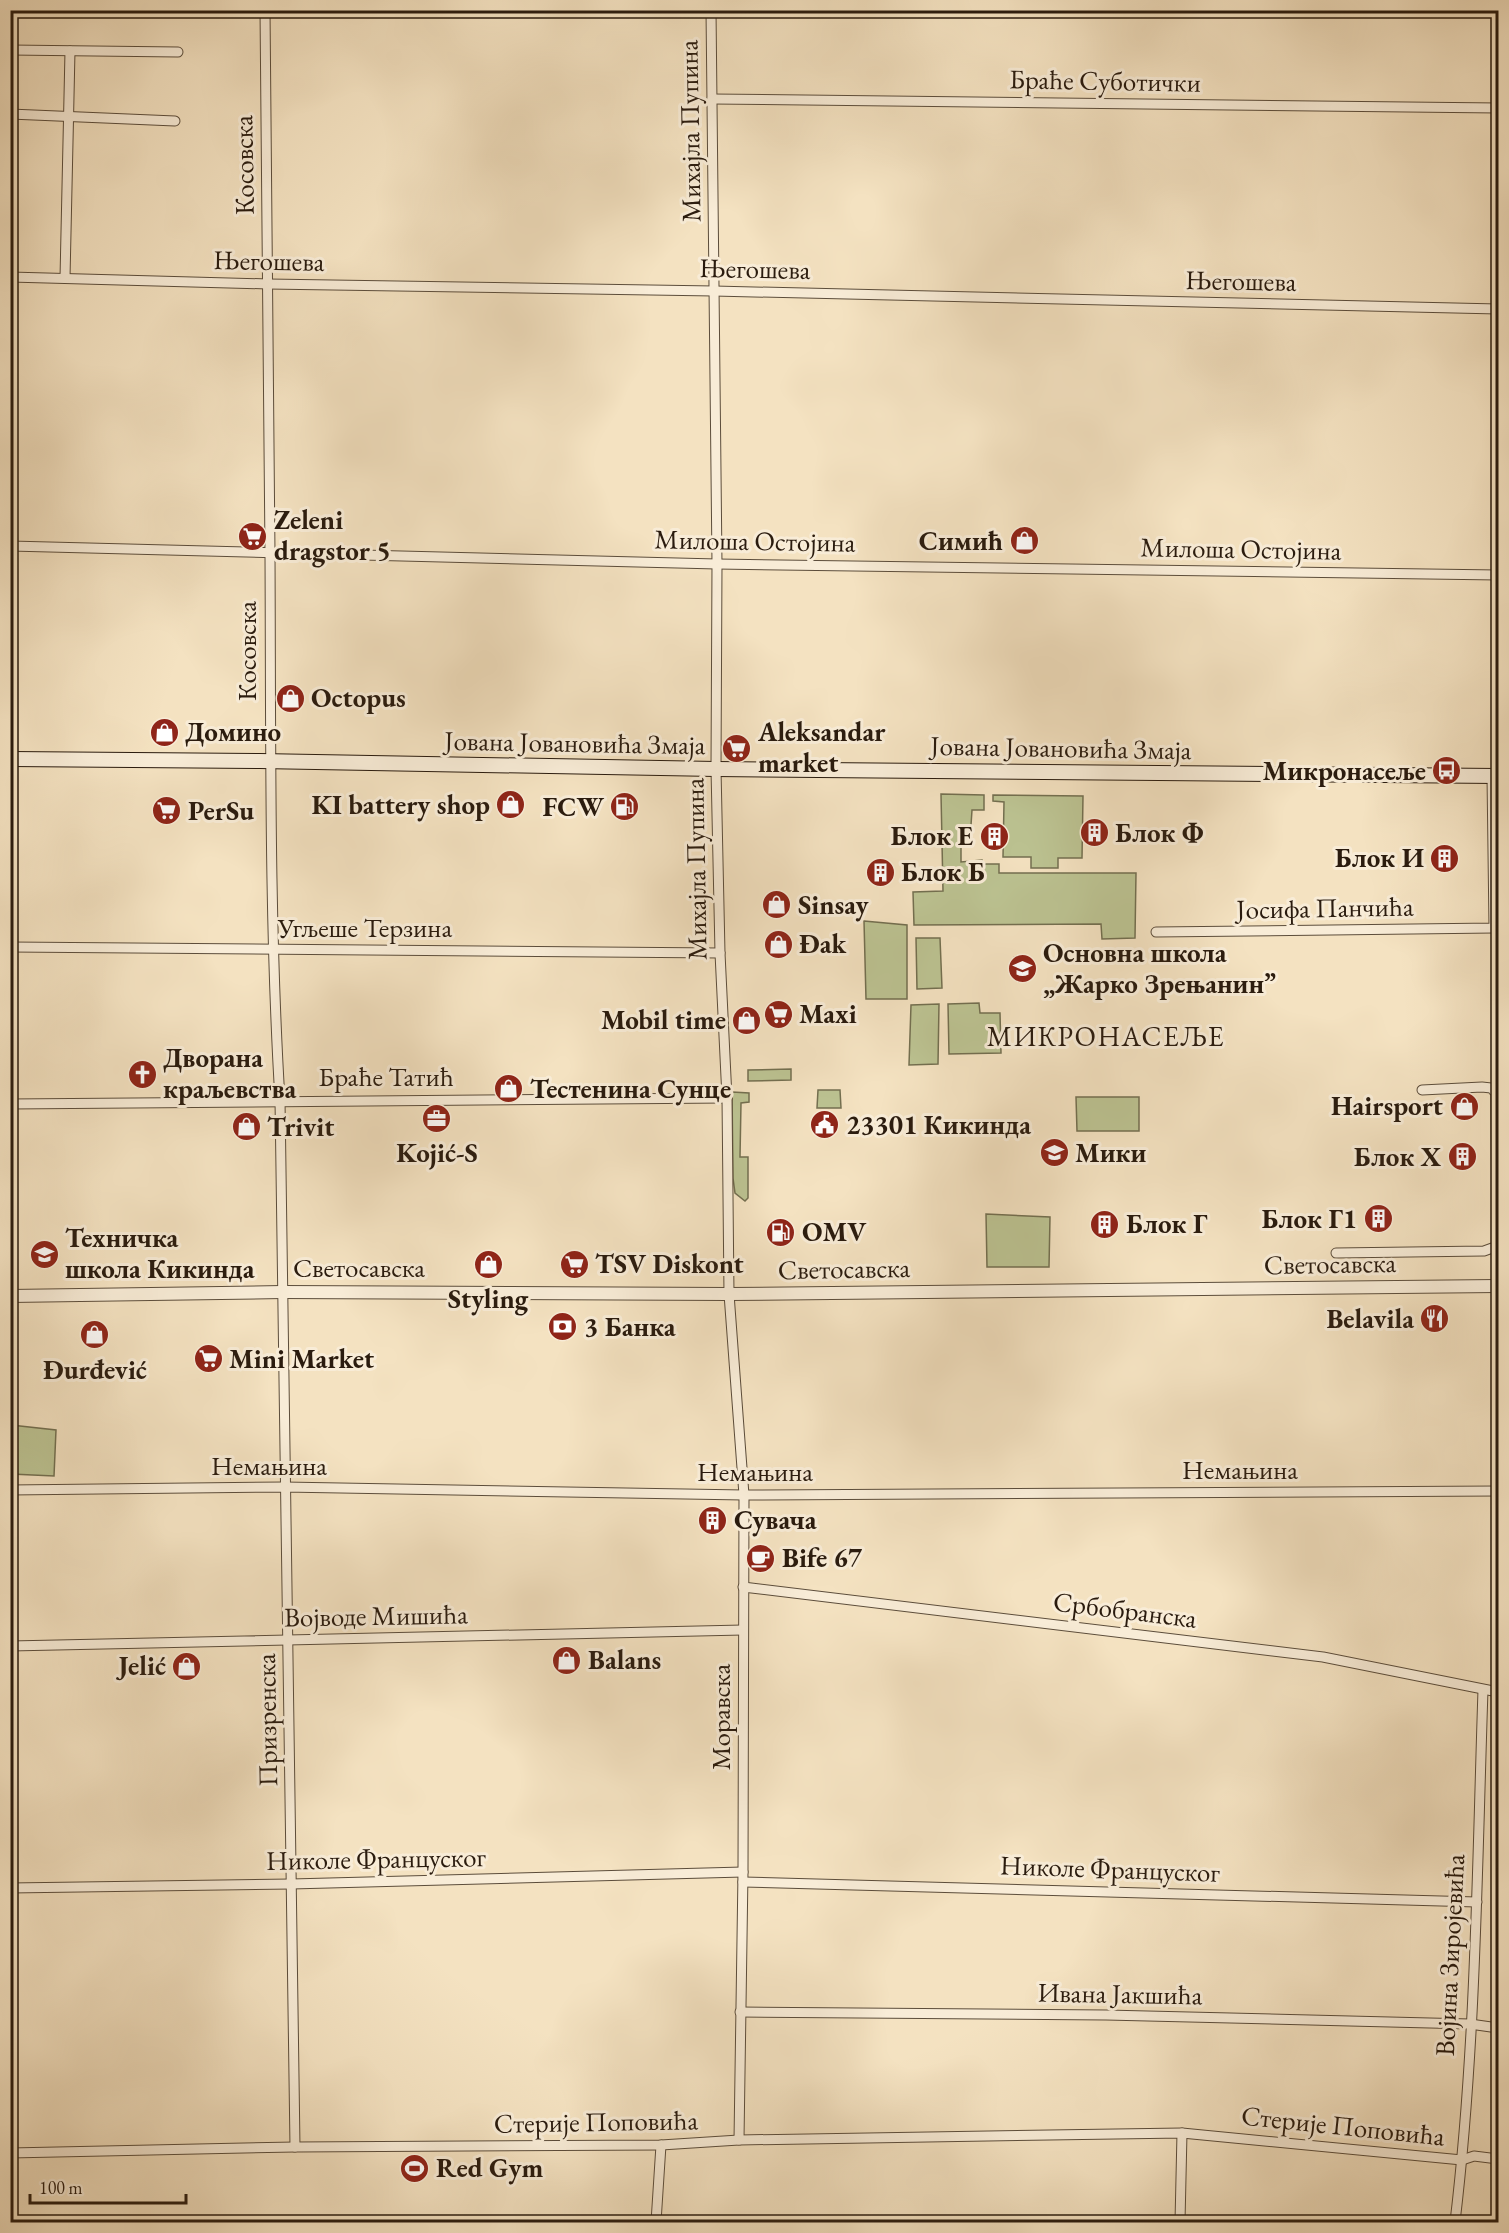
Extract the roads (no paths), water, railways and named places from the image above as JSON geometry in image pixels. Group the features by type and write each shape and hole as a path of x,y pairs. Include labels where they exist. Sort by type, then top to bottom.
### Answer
{"main road":[{"name":"Јована Јовановића Змаја","path":"10,759 716,769 1495,776"}],"street":[{"name":"Косовска","path":"265,10 270,761 273,950 280,1100 282,1292"},
{"name":"Михајла Пупина","path":"711,10 717,564 716,769 720,953 727,1098 729,1294"},
{"path":"10,50 178,52"},
{"path":"65,278 70,51"},
{"name":"Браће Суботички","path":"711,99 1498,108"},
{"path":"10,114 175,121"},
{"name":"Његошева","path":"10,278 1498,309"},
{"name":"Милоша Остојина","path":"10,546 717,564 1498,575"},
{"name":"Јосифа Панчића","path":"1156,932 1494,928 1495,776"},
{"name":"Угљеше Терзина","path":"10,947 720,953"},
{"path":"1336,1252 1484,1251 1495,1247 1497,1243 1496,1093 1491,1088 1482,1087 1422,1090"},
{"name":"Браће Татић","path":"10,1104 727,1098"},
{"name":"Светосавска","path":"10,1296 282,1292 729,1294 1498,1286"},
{"name":"Призренска","path":"282,1292 295,2147"},
{"name":"Моравска","path":"729,1294 744,1495 743,1877 739,2140"},
{"name":"Немањина","path":"10,1490 284,1487 744,1495 1498,1491"},
{"name":"Србобранска","path":"743,1587 1323,1657 1498,1692"},
{"name":"Војводе Мишића","path":"10,1646 743,1630"},
{"name":"Војина Зиројевића","path":"1455,2223 1462,2160 1477,1902 1482,1690"},
{"name":"Николе Француског","path":"10,1888 743,1877 1477,1902"},
{"name":"Ивана Јакшића","path":"740,2012 1106,2015 1470,2024 1498,2028"},
{"path":"1180,2223 1182,2133"},
{"name":"Стерије Поповића","path":"10,2153 295,2147 661,2145 739,2140 1182,2133 1462,2160 1474,2156 1498,2159"},
{"path":"656,2223 661,2145"}],"place":[{"name":"Zeleni dragstor 5","path":"253,536"},
{"name":"Симић","path":"1024,541"},
{"name":"Octopus","path":"290,698"},
{"name":"Домино","path":"164,732"},
{"name":"Aleksandar market","path":"737,748"},
{"name":"Микронасеље","path":"1447,771"},
{"name":"KI battery shop","path":"511,805"},
{"name":"FCW","path":"625,807"},
{"name":"PerSu","path":"167,811"},
{"name":"Блок Ф","path":"1094,833"},
{"name":"Блок Е","path":"994,836"},
{"name":"Блок И","path":"1445,858"},
{"name":"Блок Б","path":"880,872"},
{"name":"Sinsay","path":"777,905"},
{"name":"Đak","path":"778,944"},
{"name":"Основна школа „Жарко Зрењанин”","path":"1022,969"},
{"name":"Maxi","path":"778,1014"},
{"name":"Mobil time","path":"747,1020"},
{"name":"Дворана краљевства","path":"142,1074"},
{"name":"Тестенина Сунце","path":"509,1089"},
{"name":"Hairsport","path":"1464,1106"},
{"name":"Kojić-S","path":"437,1118"},
{"name":"23301 Кикинда","path":"825,1125"},
{"name":"Trivit","path":"246,1127"},
{"name":"Мики","path":"1054,1153"},
{"name":"Блок Х","path":"1462,1157"},
{"name":"Блок Г1","path":"1378,1219"},
{"name":"Блок Г","path":"1105,1224"},
{"name":"OMV","path":"781,1232"},
{"name":"Техничка школа Кикинда","path":"44,1254"},
{"name":"Styling","path":"488,1264"},
{"name":"TSV Diskont","path":"574,1264"},
{"name":"Belavila","path":"1435,1319"},
{"name":"3 Банка","path":"563,1327"},
{"name":"Đurđević","path":"95,1335"},
{"name":"Mini Market","path":"208,1359"},
{"name":"Сувача","path":"713,1520"},
{"name":"Bife 67","path":"761,1558"},
{"name":"Balans","path":"567,1660"},
{"name":"Jelić","path":"187,1666"},
{"name":"Red Gym","path":"415,2168"}],"district":[{"name":"МИКРОНАСЕЉЕ","path":"1106,1036"}]}
